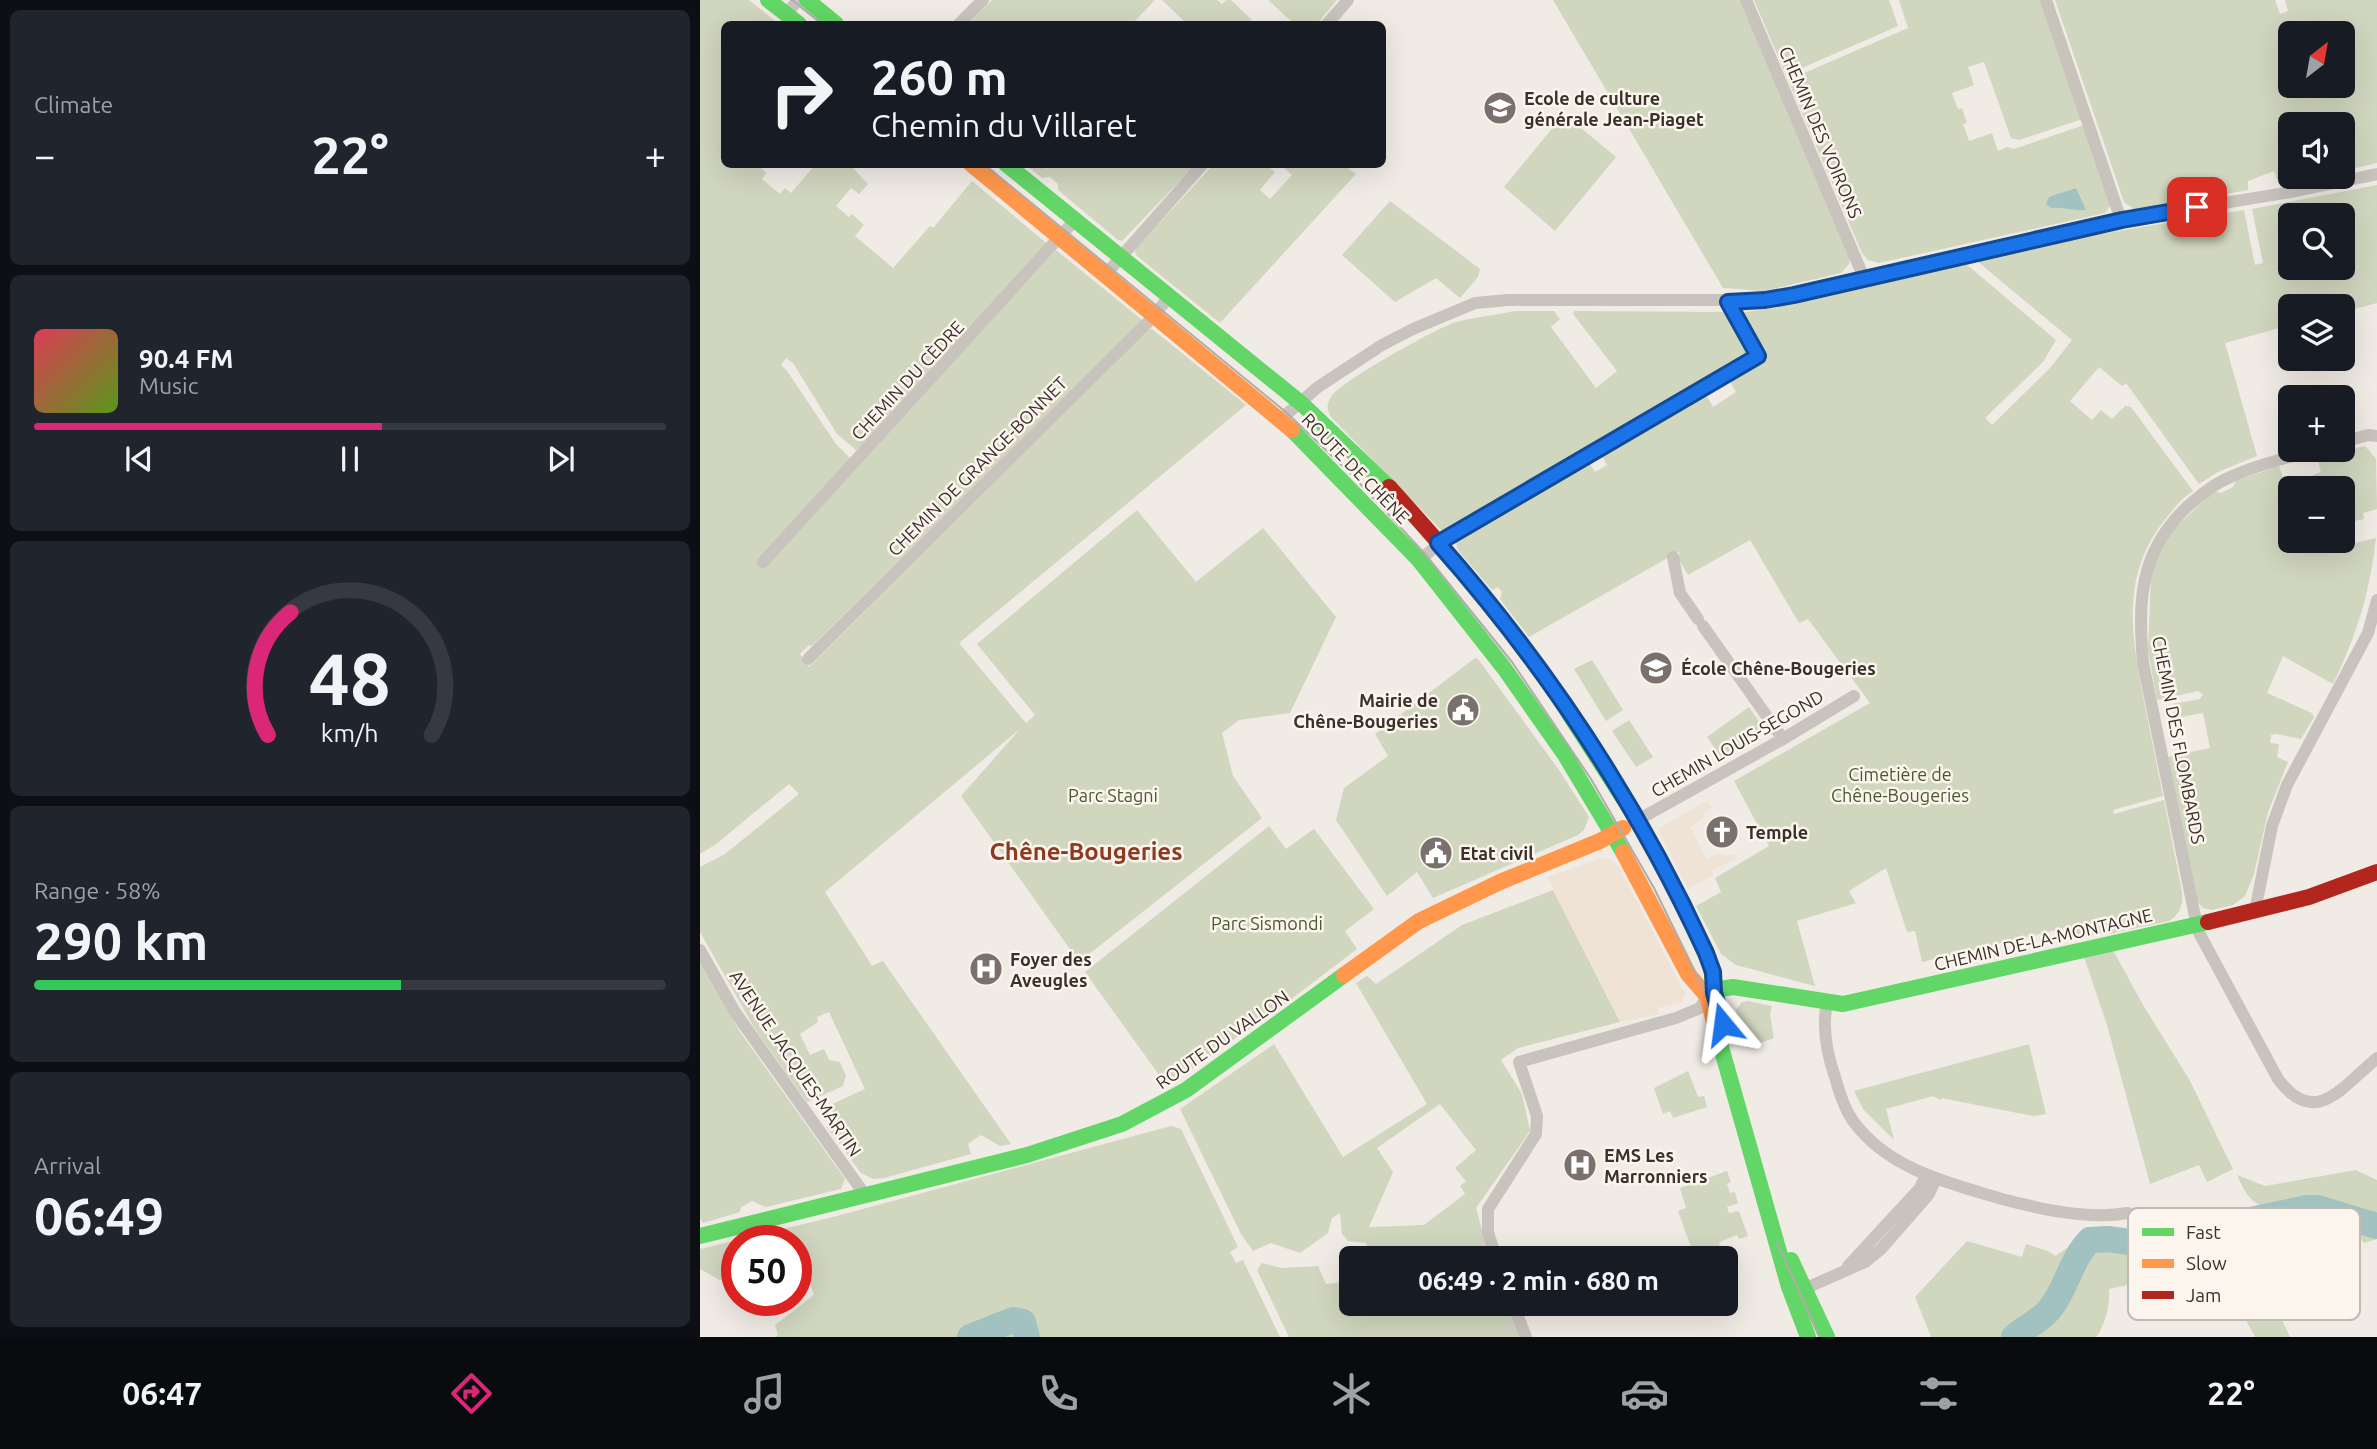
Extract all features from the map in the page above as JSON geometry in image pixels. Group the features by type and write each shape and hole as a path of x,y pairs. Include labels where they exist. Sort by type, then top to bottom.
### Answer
{"main road":[{"path":"768,0 795,21"},
{"path":"807,0 832,21"},
{"name":"ROUTE DE CHÊNE","path":"976,168 1282,419 1419,559 1525,696 1565,755 1613,834 1688,974 1710,994"},
{"name":"ROUTE DE CHÊNE","path":"1011,168 1298,402 1365,463 1438,543 1493,609 1547,681 1636,821 1703,946 1713,972 1710,994"},
{"name":"ROUTE DU VALLON","path":"700,1236 1027,1155 1102,1132 1138,1117 1186,1090 1419,921 1500,882 1589,847 1636,821"},
{"name":"CHEMIN DE-LA-MONTAGNE","path":"1710,994 1733,987 1843,1004 2255,911 2309,897 2377,872"},
{"path":"1710,994 1777,1243 1795,1306 1808,1337"},
{"path":"1710,994 1786,1249 1827,1337"}],"street":[{"path":"786,14 797,0"},
{"path":"962,21 983,0"},
{"path":"1330,21 1348,0"},
{"name":"CHEMIN DES VOIRONS","path":"1745,0 1864,278"},
{"path":"2046,0 2122,220"},
{"path":"1106,274 1199,168"},
{"path":"1282,419 1298,402 1351,363 1413,329 1475,303 1508,300 1728,302 1775,299 2122,220 2291,192 2377,174"},
{"name":"CHEMIN DU CÈDRE","path":"763,562 1075,220"},
{"name":"CHEMIN DE GRANGE-BONNET","path":"808,659 1169,298"},
{"path":"1419,559 1438,543 1758,356 1728,302"},
{"path":"2355,439 2377,436"},
{"name":"CHEMIN DES FLOMBARDS","path":"2278,461 2221,481 2200,495 2165,531 2150,561 2143,587 2140,626 2143,663 2196,924 2213,961 2278,1079 2292,1096 2308,1104 2318,1103 2333,1095 2377,1058"},
{"path":"1673,556 1680,593 1783,739"},
{"path":"2255,911 2272,825 2287,785 2368,634 2377,600"},
{"name":"CHEMIN LOUIS-SEGOND","path":"1636,821 1854,696"},
{"name":"AVENUE JACQUES-MARTIN","path":"700,950 735,1012 865,1195"},
{"path":"1492,1246 1488,1231 1488,1209 1536,1134 1537,1116 1520,1062 1675,1018 1700,1008 1710,994"},
{"path":"1827,1003 1825,1012 1829,1058 1849,1114 1878,1147 1931,1177 2038,1209 2112,1215 2128,1213"},
{"path":"1804,1289 1846,1268 1865,1262 1881,1249 1929,1194 1931,1177"},
{"path":"1518,1316 1526,1337"}],"green space":[{"name":"Parc Stagni","path":"700,0 749,0 775,21 721,21 721,168 761,168 766,173 762,179 780,194 785,188 791,193 812,168 853,168 868,184 859,194 851,188 836,206 849,217 852,214 864,225 855,236 893,268 930,226 933,228 972,181 1050,246 865,447 856,450 837,434 793,363 786,358 781,365 836,444 852,460 759,561 763,566 1056,250 1142,320 812,646 809,645 800,654 809,667 1149,329 1246,405 959,643 1026,723 1035,715 977,644 1137,510 1196,582 1263,528 1336,617 1290,713 1239,720 1222,733 1233,776 1262,818 1079,962 961,796 1021,728 825,892 872,966 883,961 1011,1144 1000,1146 981,1135 968,1144 971,1154 884,1178 873,1179 861,1173 826,1126 835,1121 828,1106 865,1089 829,1012 817,1017 818,1022 800,1034 810,1055 824,1049 829,1060 840,1062 846,1076 843,1086 807,1102 755,1029 700,932 700,867 725,854 799,794 789,784 715,845 700,854"},
{"path":"992,0 1155,0 1135,21 971,21"},
{"path":"1162,0 1217,0 1222,4 1231,0 1252,20 1251,21 1184,21"},
{"path":"1268,0 1337,0 1320,21 1291,21"},
{"path":"1553,0 1740,0 1850,258 1849,264 1841,273 1764,291 1723,288"},
{"path":"1754,0 1889,0 1898,26 1786,75"},
{"path":"1899,0 2041,0 2082,119 2019,140 2011,138 1984,62 1968,67 1974,85 1952,93 1958,109 1962,108 1967,123 1963,124 1969,141 1992,133 1998,151 2007,147 2014,149 2084,125 2111,205 2105,213 1879,263 1868,260 1862,253 1788,80 1908,28"},
{"path":"2055,0 2275,0 2280,14 2288,11 2285,0 2377,0 2377,163 2355,168 2355,112 2278,112 2278,182 2274,171 2248,181 2248,190 2135,210 2124,202"},
{"path":"1564,114 1616,157 1555,231 1504,187"},
{"path":"1030,168 1192,168 1122,241 1058,190 1058,184 1050,177 1042,178"},
{"path":"1210,168 1270,168 1275,172 1260,190 1270,199 1292,175 1284,168 1348,168 1356,174 1220,323 1137,256 1137,247"},
{"name":"Cimetière de Chêne-Bougeries","path":"2377,185 2377,303 2355,309 2355,294 2278,294 2278,329 2225,343 2257,456 2218,472 2199,484 2126,383 2122,386 2099,367 2070,401 2092,420 2101,410 2112,419 2125,406 2131,407 2193,491 2176,506 2152,539 2142,560 2133,605 2136,652 2163,796 2113,810 2114,814 2164,800 2182,892 2181,905 2176,915 2169,921 2109,934 2072,935 2068,927 1922,962 1915,931 1907,932 1886,868 1849,891 1856,903 1797,921 1815,986 1736,965 1721,954 1696,906 1721,892 1715,878 1769,846 1734,781 1870,703 1808,619 1799,623 1750,540 1688,575 1677,556 1680,554 1678,552 1529,637 1500,599 1502,592 1498,587 1492,590 1457,549 1456,542 1459,538 1588,461 1595,472 1607,465 1601,454 1705,393 1713,407 1736,392 1728,378 1763,357 1738,313 1775,308 1965,263 2056,340 2043,362 1985,418 1992,425 2050,368 2072,340 1977,261 2076,238 2244,210 2255,265 2263,263 2252,209 2278,204 2278,280 2355,280 2355,203 2283,203"},
{"path":"1390,201 1480,269 1478,277 1460,298 1436,278 1395,302 1342,255"},
{"path":"1515,311 1554,311 1560,319 1551,327 1596,388 1617,371 1573,314 1574,311 1729,312 1752,352 1454,529 1441,530 1331,417 1328,402 1338,390 1369,368 1446,326 1463,320"},
{"path":"2365,446 2376,459 2377,509 2363,513 2364,519 2355,521 2355,476 2313,476 2321,472 2318,462 2355,462 2355,448"},
{"path":"2279,466 2283,476 2278,476 2278,553 2355,553 2355,543 2376,538 2370,577 2356,631 2333,684 2283,656 2267,693 2312,713 2314,717 2301,739 2271,735 2270,743 2279,744 2277,757 2288,762 2268,812 2254,874 2245,896 2233,905 2212,910 2203,908 2197,901 2168,757 2210,748 2203,713 2175,718 2173,704 2200,699 2203,694 2198,691 2157,700 2148,650 2151,575 2159,553 2176,527 2214,491 2221,493 2233,487 2236,481"},
{"path":"1475,658 1559,770 1589,817 1584,830 1578,835 1433,898 1417,872 1387,896 1336,820 1344,788 1388,756 1375,734"},
{"path":"1592,660 1623,710 1606,721 1574,669"},
{"path":"1749,707 1765,730 1723,760 1707,737"},
{"path":"1629,720 1653,757 1636,767 1612,731"},
{"name":"Parc Sismondi","path":"1269,826 1286,849 1314,829 1374,909 1345,931 1357,949 1282,1006 1167,1086 1085,972"},
{"path":"1553,890 1620,1022 1518,1048 1501,1060 1522,1094 1530,1131 1476,1208 1487,1246 1367,1246 1366,1243 1348,1241 1342,1234 1340,1213 1332,1218 1328,1233 1300,1253 1271,1243 1253,1251 1241,1234 1180,1109 1274,1044 1343,1157 1427,1104 1356,983 1367,976 1376,984 1462,925","holes":["1440,1104 1476,1150 1455,1168 1466,1181 1460,1186 1465,1194 1424,1225 1369,1227 1393,1172 1377,1148"]},
{"path":"2113,950 2189,1079 2233,1169 2207,1182 2199,1165 2150,1184 2107,1025 2084,957"},
{"path":"700,961 740,1032 845,1179 841,1189 766,1207 752,1201 741,1207 740,1212 703,1223 700,1219"},
{"path":"1742,1002 1772,1006 1770,1014 1774,1038 1747,1048 1736,1010"},
{"path":"2029,1044 2046,1114 2033,1116 1941,1100 1933,1096 1886,1109 1894,1140 1863,1109 1854,1091"},
{"path":"1688,1071 1698,1097 1704,1096 1707,1107 1673,1118 1670,1111 1663,1114 1654,1088"},
{"path":"1171,1126 1181,1129 1238,1247 1230,1252 1236,1263 1243,1260 1280,1337 775,1337 778,1335 775,1325 787,1316 812,1316 812,1225 800,1225"},
{"path":"2356,1170 2377,1180 2377,1239 2364,1243 2360,1238 2360,1208 2263,1206 2250,1198 2237,1175 2265,1186"},
{"path":"1727,1171 1731,1182 1727,1184 1730,1193 1735,1192 1738,1203 1727,1207 1729,1213 1739,1211 1748,1236 1739,1239 1737,1235 1719,1242 1720,1246 1691,1246 1678,1211 1686,1208 1680,1188"},
{"path":"2095,1236 2128,1236 2128,1285 2109,1289 2105,1318 2095,1337 1931,1337 1915,1297 1967,1241 2022,1257 2026,1244 2055,1256 2079,1240"},
{"path":"721,1244 721,1280 700,1269 700,1249"},
{"path":"1262,1263 1282,1268 1318,1266 1326,1284 1339,1282 1339,1316 1513,1316 1521,1337 1289,1337 1257,1270"},
{"path":"2246,1320 2282,1320 2290,1337 2255,1337"}],"shaded area":[{"path":"1707,801 1712,807 1705,812 1702,820 1690,827 1707,859 1718,853 1726,856 1733,854 1736,859 1712,871 1713,875 1688,889 1658,829"},
{"path":"1600,859 1610,859 1618,866 1685,993 1682,1002 1658,1008 1659,1014 1620,1022 1547,877"}],"water":[{"path":"2076,188 2086,210 2051,208 2046,204 2049,197"}],"waterway":[{"path":"2307,1208 2317,1208"},
{"path":"2360,1221 2377,1226"},
{"path":"2014,1337 2049,1310 2078,1256 2090,1240 2128,1242"},
{"path":"970,1337 1013,1320 1023,1322 1027,1337"}],"tram line":[{"path":"792,0 818,21"},
{"path":"989,168 1287,413 1353,476 1425,554 1512,662 1591,779 1654,888 1707,996"},
{"path":"1777,1243 1820,1337"}],"traffic: fast":[{"path":"768,0 795,21"},
{"path":"807,0 832,21"},
{"path":"1011,168 1302,404 1389,487"},
{"path":"1292,430 1419,560 1504,668 1565,755 1623,852"},
{"path":"1555,692 1632,812 1672,882 1709,960 1719,1008"},
{"path":"1707,996 1720,989 1733,987 1843,1004 2208,922"},
{"path":"700,1236 1027,1155 1122,1124 1186,1090 1344,975"},
{"path":"1719,1040 1789,1287 1808,1337"},
{"path":"1791,1260 1827,1337"}],"traffic: slow":[{"path":"976,168 1292,430"},
{"path":"1344,975 1419,921 1500,882 1600,841 1623,828"},
{"path":"1623,852 1688,974 1707,996 1719,1040"}],"traffic: jam":[{"path":"1389,487 1476,586 1555,692"},
{"path":"2208,922 2309,897 2377,872"}],"place":[{"name":"Ecole de culture générale Jean-Piaget","path":"1500,108"},
{"name":"École Chêne-Bougeries","path":"1656,668"},
{"name":"Mairie de Chêne-Bougeries","path":"1463,710"},
{"name":"Temple","path":"1722,832"},
{"name":"Etat civil","path":"1436,853"},
{"name":"Foyer des Aveugles","path":"986,969"},
{"name":"EMS Les Marronniers","path":"1580,1165"}],"district":[{"name":"Chêne-Bougeries","path":"1086,851"}],"route":[{"path":"1723,1024 1714,993 1713,972 1706,953 1670,880 1606,770 1547,681 1497,614 1438,543 1758,356 1728,302 1794,295 2122,220 2197,207"}]}
